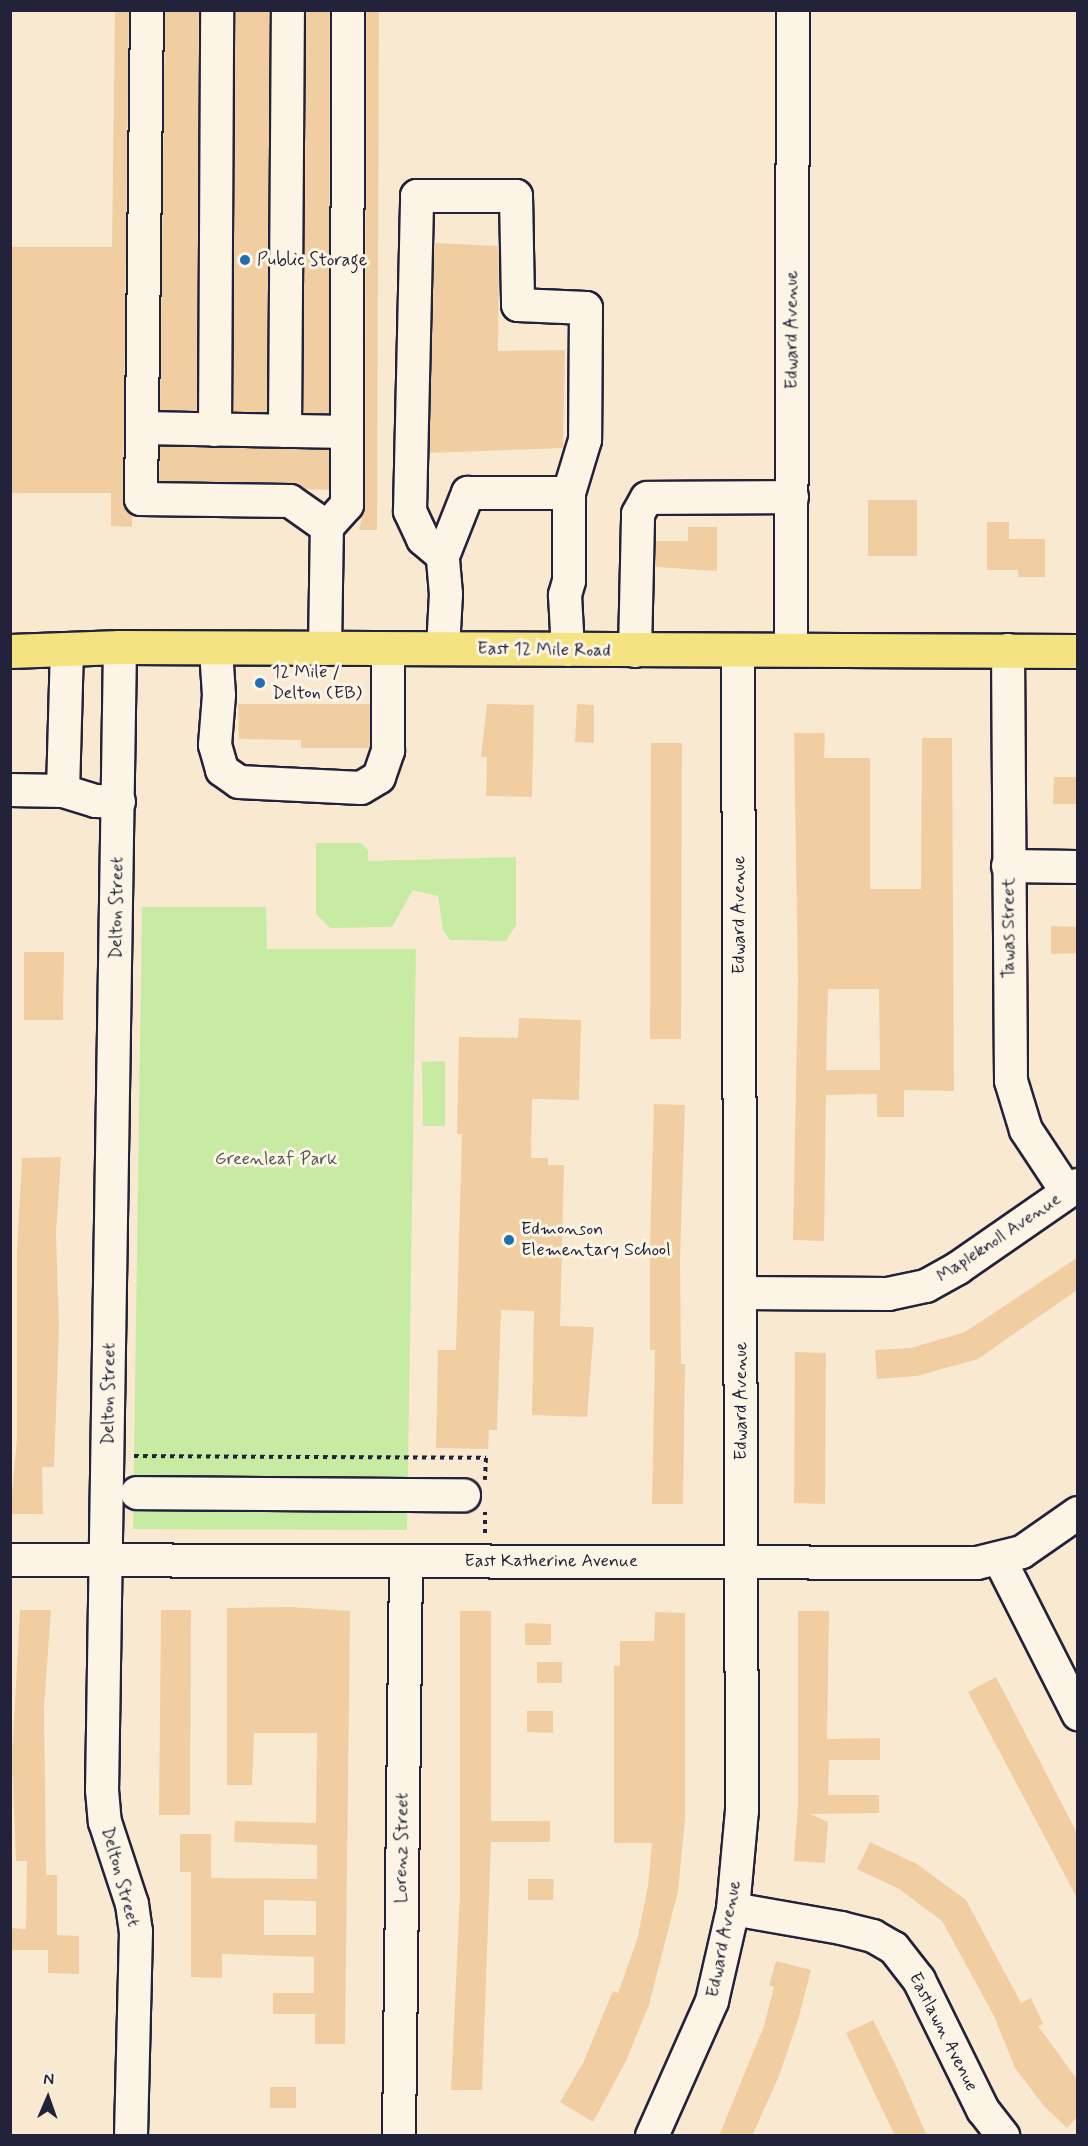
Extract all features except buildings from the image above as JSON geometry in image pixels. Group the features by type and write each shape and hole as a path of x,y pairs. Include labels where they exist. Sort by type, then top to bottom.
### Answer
{"main road":[{"name":"East 12 Mile Road","path":"10,651 120,647 216,650 1077,651"}],"street":[{"path":"147,10 141,499 290,501 327,527"},
{"path":"215,430 217,10"},
{"path":"285,431 288,10"},
{"path":"325,649 327,527 346,505 348,10"},
{"name":"Edward Avenue","path":"791,650 793,10"},
{"path":"443,556 423,539 410,511 417,196 516,196 518,305 586,308 585,440 569,493 569,581 565,595 568,650"},
{"path":"142,428 346,432"},
{"path":"443,649 446,594 443,556 468,493 569,493"},
{"path":"635,651 638,514 647,498 792,497"},
{"name":"Delton Street","path":"120,647 103,1806 136,1931 131,2136"},
{"path":"63,791 67,650"},
{"path":"216,650 219,696 215,745 222,770 239,782 361,788 379,777 388,750 388,650"},
{"name":"Tawas Street","path":"1008,650 1011,1081 1026,1130 1072,1189"},
{"name":"Edward Avenue","path":"652,2136 712,2001 733,1909 742,1800 738,651"},
{"path":"10,790 63,791 96,801 119,802"},
{"path":"1008,866 1077,867"},
{"name":"Mapleknoll Avenue","path":"740,1293 888,1294 926,1286 958,1268 1072,1189"},
{"path":"137,1493 464,1495"},
{"name":"East Katherine Avenue","path":"10,1560 977,1563 1000,1560 1022,1552 1077,1513"},
{"path":"1000,1560 1077,1714"},
{"name":"Lorenz Street","path":"399,2136 406,1561"},
{"name":"Eastlawn Avenue","path":"733,1909 841,1928 873,1936 894,1948 919,1980 983,2110 1003,2136"}],"path":[{"path":"130,1456 486,1458"}],"green space":[{"path":"316,843 361,843 368,850 368,861 516,857 516,925 506,941 450,940 443,930 438,896 413,890 392,927 330,928 316,914"},
{"name":"Greenleaf Park","path":"142,907 266,907 267,949 416,949 407,1530 133,1529"},
{"path":"445,1061 445,1126 423,1126 422,1062"}],"place":[{"name":"Public Storage","path":"245,260"},
{"name":"12 Mile / Delton (EB)","path":"260,683"},
{"name":"Edmonson Elementary School","path":"509,1240"}]}
